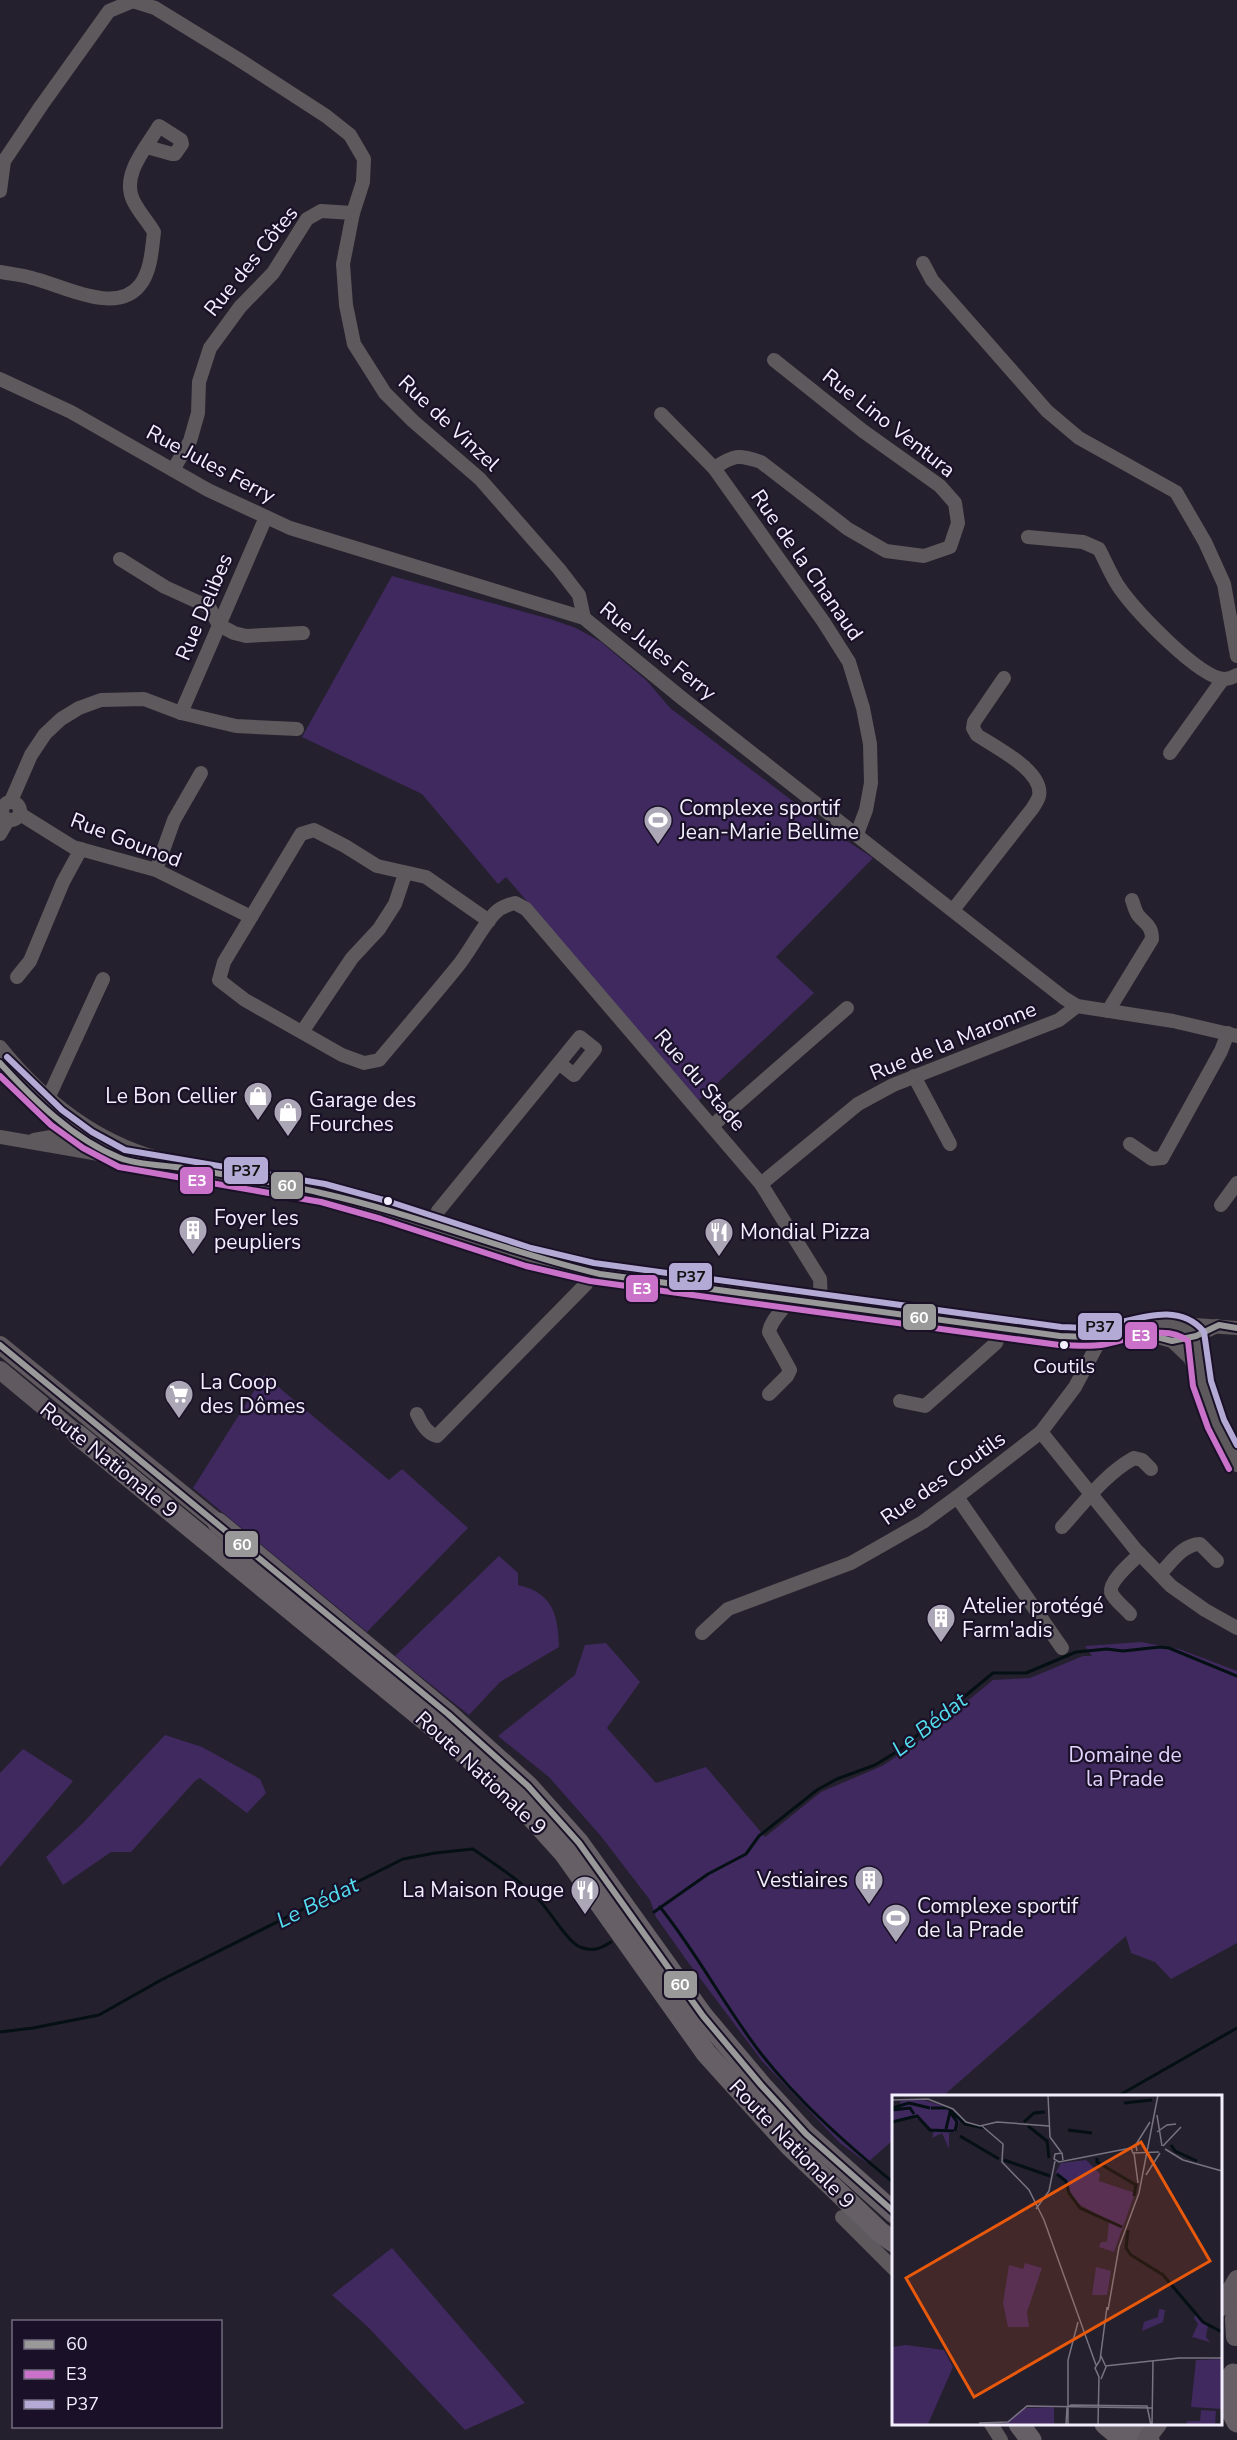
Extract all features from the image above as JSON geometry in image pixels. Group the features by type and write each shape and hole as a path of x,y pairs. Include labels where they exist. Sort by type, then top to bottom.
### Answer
{"highway":[{"name":"Route Nationale 9","path":"78,1435 433,1727 517,1801 564,1853 705,2053 790,2146 887,2238"},
{"name":"Route Nationale 9","path":"218,1523 507,1766 556,1816 630,1912 703,2016 761,2085 806,2134 892,2211"},
{"path":"1230,2376 1227,2398 1237,2422"},
{"path":"1020,2425 1031,2440"},
{"path":"1106,2425 1124,2440"},
{"path":"1131,2425 1147,2440"}],"main road":[{"path":"0,1345 218,1523"},
{"name":"Route Nationale 9","path":"0,1370 78,1435"},
{"path":"1222,2306 1237,2278"},
{"path":"1231,2334 1237,2306"},
{"path":"1147,2440 1157,2425"}],"street":[{"path":"0,191 2,159 109,11 133,1"},
{"name":"Rue de Vinzel","path":"133,1 155,8 229,53 326,116 350,135 364,159 363,182 352,213 343,264 346,305 354,344 370,373 392,400 480,479 502,503 579,595 585,618"},
{"path":"0,272 32,278 77,293 108,299 126,297 140,285 149,267 154,232 132,199 129,181 147,147"},
{"name":"Rue des Côtes","path":"173,470 190,441 198,412 199,382 210,348 240,307 273,273 307,219 321,211 352,213"},
{"path":"922,263 932,280 1047,411 1079,438 1176,492 1205,542 1224,584 1237,656"},
{"name":"Rue Lino Ventura","path":"714,468 731,457 749,458 761,462 848,529 886,551 924,556 950,547 958,523 955,503 940,486 863,432 774,360"},
{"name":"Rue Jules Ferry","path":"0,379 71,412 208,490 290,528 585,618 683,699 1077,1005 1173,1021 1232,1034"},
{"name":"Rue de la Chanaud","path":"661,414 714,468 824,621 849,662 863,708 870,744 871,783 866,810 857,834"},
{"name":"Rue Delibes","path":"181,713 266,517"},
{"path":"1028,537 1083,542 1100,549 1119,588 1151,625 1188,658 1212,675 1223,679 1237,675"},
{"path":"120,559 165,587 209,607 219,625 246,636 303,633"},
{"path":"953,910 1039,797 1038,784 1028,769 977,735 973,728 974,722 1004,678"},
{"path":"1170,753 1223,679"},
{"path":"0,834 31,755 45,734 61,719 79,708 101,700 144,699 181,713 236,726 297,729"},
{"path":"156,870 174,820 201,773"},
{"name":"Rue Gounod","path":"8,811 73,847 156,870 251,917"},
{"path":"314,830 377,866 426,878 489,921 458,965 379,1060 364,1063 342,1055 245,1000 219,981 224,962 251,917 301,834 314,830"},
{"path":"16,977 30,962 63,882 81,849"},
{"path":"302,1032 352,958 379,929 395,904 405,874"},
{"path":"1108,1011 1152,939 1152,931 1147,922 1137,914 1132,900"},
{"name":"Rue du Stade","path":"489,921 502,907 515,903 526,909 761,1184 820,1279 820,1305"},
{"path":"45,1103 103,979"},
{"name":"Rue de la Maronne","path":"761,1184 858,1104 914,1076 1059,1020 1077,1005"},
{"path":"712,1126 847,1008"},
{"path":"1130,1144 1152,1159 1162,1158 1232,1034"},
{"path":"0,1047 45,1103 121,1146 217,1174"},
{"path":"0,1063 76,1133 95,1146 122,1159"},
{"path":"432,1225 438,1210 559,1063"},
{"path":"914,1076 950,1144"},
{"path":"24,1142 90,1129"},
{"path":"0,1137 323,1193 529,1257 592,1272 820,1305 1060,1336 1102,1336 1134,1330 1146,1325 1167,1323 1237,1328"},
{"path":"1221,1205 1237,1183"},
{"path":"417,1414 422,1425 433,1435 438,1436 586,1284 592,1272"},
{"path":"769,1394 790,1370 769,1332 772,1322 783,1311 789,1300"},
{"path":"1181,1325 1196,1336 1202,1383"},
{"path":"1172,1341 1196,1336 1206,1329 1219,1325"},
{"path":"900,1401 925,1406 996,1343 1002,1329"},
{"path":"1134,1330 1172,1341 1190,1358 1202,1383 1216,1424 1237,1464"},
{"name":"Rue des Coutils","path":"702,1633 728,1609 851,1563 923,1522 957,1497 1041,1432 1075,1387 1102,1336"},
{"path":"1041,1432 1140,1554 1179,1594 1237,1628"},
{"path":"1062,1527 1110,1474 1134,1458 1142,1460 1151,1469"},
{"path":"957,1497 1062,1648"},
{"path":"1160,1574 1193,1544 1200,1544 1217,1561"},
{"path":"1131,1614 1112,1594 1111,1589 1116,1579 1140,1554"},
{"path":"842,2217 892,2267"},
{"path":"992,2425 1001,2440"}],"green space":[{"name":"Complexe sportif Jean-Marie Bellime","path":"392,576 550,619 576,628 601,642 647,681 670,708 832,831 873,858 776,957 814,993 698,1101 506,877 498,884 422,794 302,737"},
{"path":"264,1375 389,1480 402,1469 468,1528 367,1632 193,1488"},
{"path":"499,1556 518,1573 518,1585 539,1593 546,1599 555,1615 559,1647 500,1682 469,1715 395,1656"},
{"name":"Domaine de la Prade","path":"1141,1642 1179,1649 1237,1671 1237,1943 1171,1979 1155,1962 1131,1953 1126,1936 944,2095 892,2095 892,2141 867,2163 840,2143 762,2061 656,1917 650,1900 600,1835 549,1777 498,1736 575,1675 585,1645 606,1643 640,1682 607,1728 656,1783 706,1767 765,1837 821,1792 882,1766 910,1748 993,1680 1030,1678 1083,1656 1092,1656 1085,1646"},
{"path":"165,1735 202,1747 260,1779 266,1793 247,1813 200,1778 131,1852 111,1852 63,1885 46,1857 83,1823"},
{"path":"23,1749 73,1781 0,1867 0,1773"},
{"path":"392,2248 525,2403 465,2430 368,2327 332,2295"}],"waterway":[{"name":"Le Bédat","path":"654,1912 708,1874 746,1854 759,1836 817,1790 837,1779 875,1765 898,1751 993,1673 1026,1673 1076,1652 1160,1647 1169,1648 1237,1676"},
{"name":"Le Bédat","path":"0,2032 99,2015 161,1980 403,1859 435,1853 473,1849 533,1894 575,1944 585,1949 593,1949 611,1942"},
{"path":"660,1907 746,2033 774,2069 823,2121 892,2181"},
{"path":"1120,2095 1237,2028"}],"transit line":[{"name":"P37","path":"7,1057 62,1110 92,1132 125,1150 325,1184 387,1201 531,1248 594,1263 1061,1327 1093,1328 1154,1315 1181,1317 1193,1322 1204,1332 1211,1381 1224,1420 1237,1445"},
{"name":"60","path":"0,1063 26,1091 70,1129 120,1158 287,1185 321,1193 391,1211 530,1255 600,1274 1060,1336 1089,1337 1134,1331 1172,1341 1196,1336 1219,1325 1237,1328"},
{"name":"E3","path":"0,1076 51,1125 83,1148 119,1167 321,1202 526,1266 590,1281 1059,1345 1101,1345 1157,1333 1178,1336 1188,1341 1193,1386 1208,1428 1229,1469"},
{"name":"60","path":"0,1345 448,1714 528,1786 579,1843 703,2016 761,2085 806,2134 892,2210"}],"place":[{"name":"Complexe sportif Jean-Marie Bellime","path":"658,846"},
{"name":"Le Bon Cellier","path":"258,1122"},
{"name":"Garage des Fourches","path":"288,1138"},
{"name":"Foyer les peupliers","path":"193,1256"},
{"name":"Mondial Pizza","path":"719,1258"},
{"name":"Coutils","path":"1064,1345"},
{"name":"La Coop des Dômes","path":"179,1420"},
{"name":"Atelier protégé Farm'adis","path":"941,1644"},
{"name":"Vestiaires","path":"869,1906"},
{"name":"La Maison Rouge","path":"585,1916"},
{"name":"Complexe sportif de la Prade","path":"896,1944"}]}
